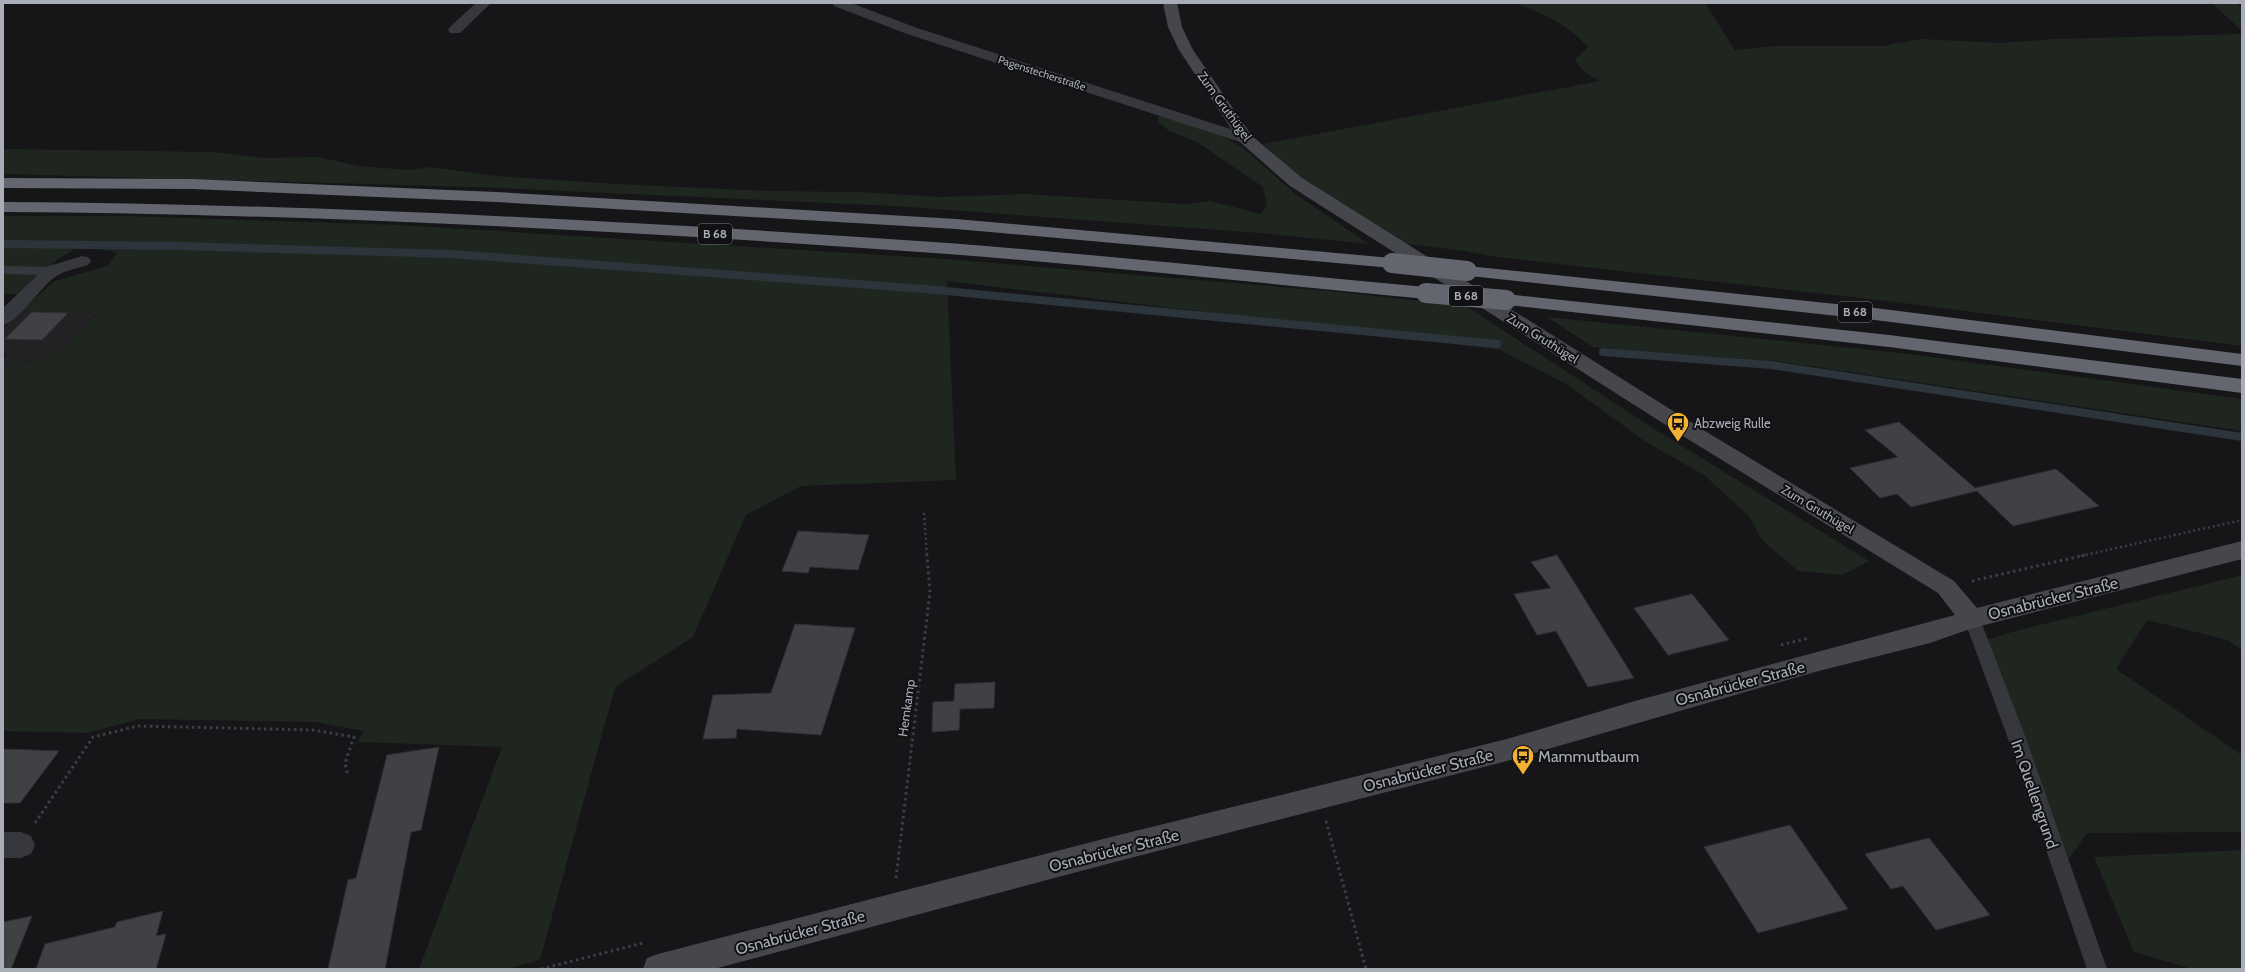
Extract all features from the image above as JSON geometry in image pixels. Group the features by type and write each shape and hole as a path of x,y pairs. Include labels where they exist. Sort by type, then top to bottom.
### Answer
{"highway":[{"name":"B 68","path":"3,183 192,184 496,196 956,224 1392,263 1883,315 2242,360"},
{"name":"B 68","path":"3,207 178,208 495,220 951,249 1506,300 1889,341 2242,386"}],"street":[{"path":"455,30 484,3"},
{"name":"Pagenstecherstraße","path":"839,3 912,31 1246,139"},
{"name":"Zum Gruthügel","path":"1170,3 1175,27 1186,50 1246,139 1296,182 1698,436 1946,587 1972,619"},
{"path":"3,319 26,294 52,271 82,261"},
{"name":"Osnabrücker Straße","path":"658,969 1508,750 1650,708 1816,662 1930,633 1972,619 2242,550"}],"lane":[{"path":"3,270 52,271"},
{"name":"Im Quellengrund","path":"1972,619 2015,733 2097,969"}],"path":[{"name":"Hemkamp","path":"899,906 896,880 906,784 921,676 930,592 924,513"},
{"path":"1946,587 2242,520"},
{"path":"12,845 92,737 138,726 313,730 354,737 345,763 348,776"},
{"path":"1318,798 1325,815 1366,969"}],"shaded area":[{"path":"1514,3 1705,3 1735,50 1774,46 1883,46 1921,39 2001,43 2054,39 2242,34 2242,346 1887,301 1497,257 1465,251 1400,243 1300,177 1263,144 1600,81 1583,70 1575,60 1588,47 1580,39 1554,20"},
{"path":"2212,3 2236,3 2242,8 2242,31"},
{"path":"1163,115 1210,130 1242,147 1294,193 1369,244 1260,233 895,206 477,187 3,174 3,149 214,152 264,158 318,157 359,166 409,170 430,167 496,176 616,184 767,191 861,192 941,197 1025,194 1186,204 1210,201 1261,214 1267,206 1263,187 1197,142 1169,131 1158,122 1158,117"},
{"path":"3,216 128,216 400,225 945,259 1340,292 1466,306 1659,432 1869,561 1843,575 1798,571 1762,540 1749,516 1704,475 1646,442 1568,385 1500,350 1274,320 947,281 956,480 801,486 746,515 693,637 615,687 540,960 507,969 419,969 502,747 358,742 364,731 315,722 140,719 87,733 3,731 3,368 56,354 98,313 20,311 55,281 107,266 117,252 96,249 75,249 52,263 52,271 26,294 3,294"},
{"path":"20,311 98,312 56,354 3,368 3,359 7,355 3,351 3,329"},
{"path":"1547,317 1909,354 2242,399 2242,431 1776,361 1593,347"},
{"path":"2242,575 2242,650 2228,640 2147,620 2116,669 2242,755 2242,832 2087,833 2062,869 1979,642 2012,632"},
{"path":"2242,850 2242,969 2192,969 2134,952 2094,857"}],"building":[{"path":"32,312 68,313 42,340 5,339"},
{"path":"1899,422 1975,488 2056,469 2099,506 2013,526 1977,491 1911,507 1897,494 1880,498 1850,468 1898,457 1865,430"},
{"path":"798,531 869,535 858,570 810,567 808,573 782,571"},
{"path":"1557,555 1634,678 1588,687 1556,631 1537,635 1514,594 1551,588 1531,562"},
{"path":"1692,594 1729,640 1668,655 1634,608"},
{"path":"795,624 855,628 821,735 737,729 736,738 703,739 713,695 771,693"},
{"path":"995,682 994,708 960,709 959,730 932,732 933,702 954,701 955,684"},
{"path":"439,747 421,830 411,832 385,969 328,969 348,880 356,878 387,755"},
{"path":"3,749 59,751 20,803 3,803"},
{"path":"1790,825 1848,909 1758,933 1704,847"},
{"path":"1929,838 1990,915 1936,930 1903,886 1891,889 1865,854"},
{"path":"163,911 156,936 166,934 156,969 36,969 45,944 115,927 117,922"},
{"path":"32,916 11,969 3,969 3,922"}],"waterway":[{"path":"3,244 181,246 451,254 925,289 1497,344"},
{"path":"1603,352 1771,365 2242,437"}],"place":[{"name":"Abzweig Rulle","path":"1678,442"},
{"name":"Mammutbaum","path":"1523,776"}]}
